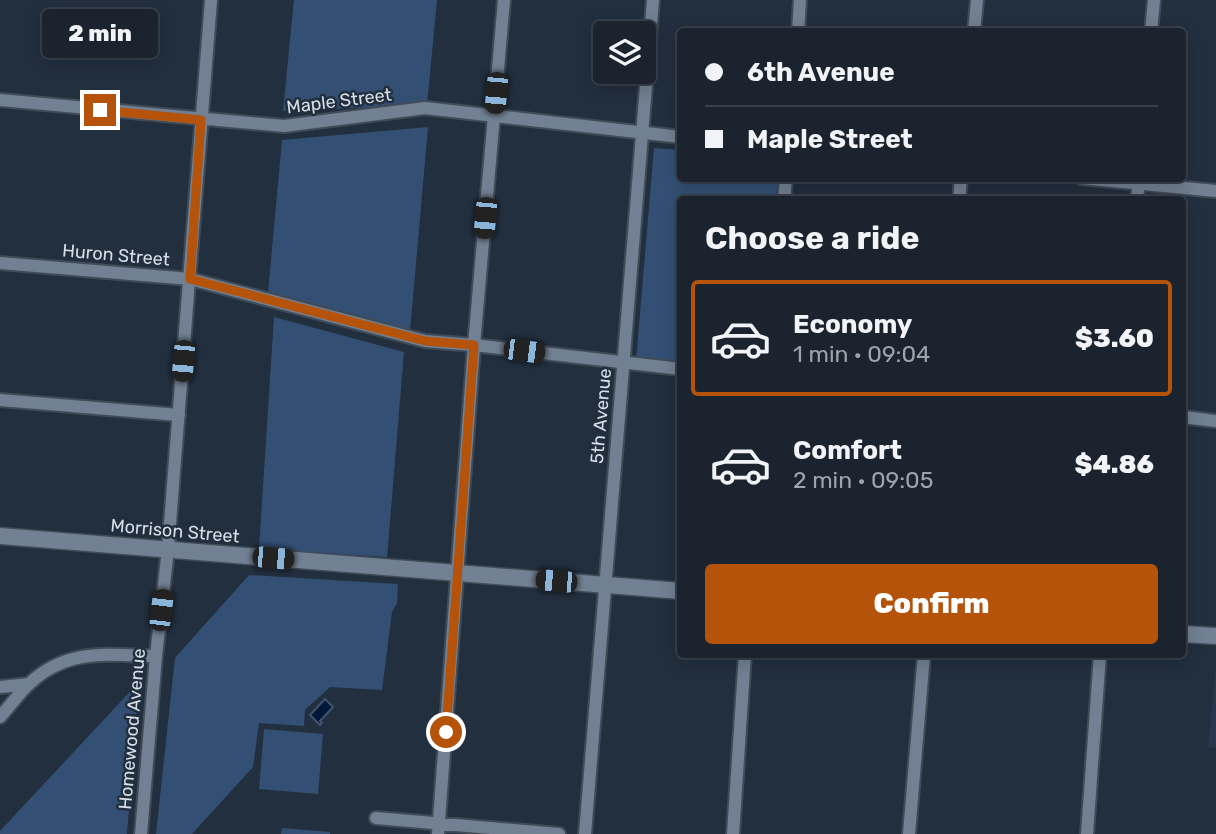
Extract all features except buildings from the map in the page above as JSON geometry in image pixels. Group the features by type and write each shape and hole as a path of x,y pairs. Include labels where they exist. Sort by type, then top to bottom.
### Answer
{"street":[{"name":"Homewood Avenue","path":"141,834 168,549 211,0"},
{"path":"439,829 474,345 504,0"},
{"name":"5th Avenue","path":"585,834 653,0"},
{"path":"798,28 800,0"},
{"path":"974,28 977,0"},
{"path":"1152,28 1154,0"},
{"name":"Maple Street","path":"0,100 284,126 425,108 677,137"},
{"path":"1146,182 1216,191"},
{"name":"Huron Street","path":"0,263 190,279 425,341 677,369"},
{"path":"0,400 178,415"},
{"path":"1186,417 1216,421"},
{"name":"Morrison Street","path":"0,536 677,592"},
{"path":"1186,634 1216,636"},
{"path":"0,717 29,684 49,668 70,659 93,654 156,656"},
{"path":"733,834 745,658"},
{"path":"909,834 924,658"},
{"path":"1087,834 1100,658"},
{"path":"0,687 29,684"},
{"path":"376,818 439,829 559,834"}],"shaded area":[{"path":"294,0 437,0 427,105 283,111"},
{"path":"428,127 410,332 268,293 282,140"},
{"path":"654,148 677,150 677,182 778,182 776,196 677,196 677,364 636,361"},
{"path":"274,317 404,352 387,557 259,549"},
{"path":"249,575 398,584 382,690 330,687 305,710 304,726 259,723 253,767 192,834 156,834 175,658"},
{"path":"1216,665 1216,748 1208,747"},
{"path":"139,682 127,834 0,834 0,831"},
{"path":"325,699 333,707 320,721 320,725 310,715"},
{"path":"264,729 323,734 318,794 259,789"},
{"path":"282,828 330,832 330,834 281,834"}],"route":[{"path":"100,110 201,120 190,279 425,341 474,345 446,732"}]}
